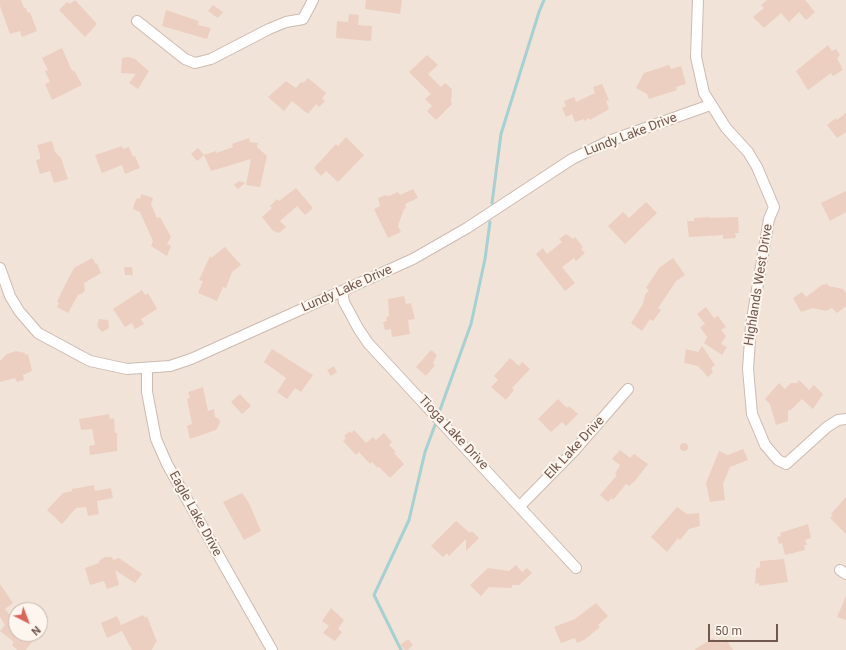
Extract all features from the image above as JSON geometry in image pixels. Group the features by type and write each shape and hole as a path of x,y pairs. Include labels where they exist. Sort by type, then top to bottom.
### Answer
{"street":[{"path":"137,21 184,59 195,63 211,59 269,29 286,22 303,19 314,0"},
{"name":"Highlands West Drive","path":"698,0 696,57 704,93 710,105 726,128 748,152 757,167 774,207 769,219 766,246 760,268 758,293 751,325 748,369 752,414 765,445 778,460 786,464 842,420"},
{"name":"Lundy Lake Drive","path":"0,268 10,296 19,312 38,333 90,360 127,369 147,369 170,366 190,359 413,259 467,228 572,159 609,141 710,105"},
{"name":"Tioga Lake Drive","path":"342,291 344,302 358,328 368,342 576,568"},
{"name":"Eagle Lake Drive","path":"147,369 147,392 156,439 167,464 272,650"},
{"name":"Elk Lake Drive","path":"520,506 574,451 628,389"}],"shaded area":[{"path":"0,0 846,0 846,650 0,650"}],"building":[{"path":"0,0 21,0 24,8 26,8 28,13 30,12 37,31 22,37 20,31 10,34 0,6"},
{"path":"75,0 97,24 85,37 59,10 67,2 70,4"},
{"path":"366,0 402,0 400,14 365,9"},
{"path":"767,0 805,0 815,12 806,20 799,12 789,22 781,13 764,28 753,17 764,8 761,5"},
{"path":"213,5 223,12 218,18 208,11"},
{"path":"166,10 199,21 198,25 211,28 207,39 162,26"},
{"path":"349,14 359,15 358,25 372,26 371,41 336,38 337,21 348,22"},
{"path":"828,45 832,51 836,49 840,55 837,58 843,70 833,76 831,73 808,90 796,71"},
{"path":"62,48 72,71 74,70 82,85 52,100 45,84 50,82 45,71 48,70 42,58"},
{"path":"427,55 438,65 428,74 441,87 445,83 452,89 452,104 436,120 427,111 432,106 425,99 431,94 409,72"},
{"path":"128,57 135,59 149,71 138,89 129,83 136,74 121,73 122,58"},
{"path":"669,65 671,69 681,66 686,84 676,87 677,90 649,99 647,94 636,88 644,73"},
{"path":"308,78 326,93 322,98 325,101 319,107 316,104 308,114 292,101 284,111 268,97 286,81 296,88 301,82 303,83"},
{"path":"602,84 609,100 606,101 609,109 590,120 589,118 584,121 584,119 575,122 572,114 566,117 562,108 566,106 564,101 574,97 576,102 595,93 593,87"},
{"path":"846,113 846,132 837,138 827,125"},
{"path":"346,137 364,155 338,182 326,171 321,176 314,168 336,144 338,146"},
{"path":"249,138 250,142 258,143 257,147 267,156 260,187 246,185 251,159 211,171 204,155 216,151 216,153 233,147 232,144"},
{"path":"52,141 55,152 61,158 68,179 54,183 50,171 40,174 36,160 40,159 37,145"},
{"path":"122,146 123,149 129,147 140,168 125,174 122,165 102,173 95,155"},
{"path":"198,148 204,155 197,161 191,154"},
{"path":"239,181 245,183 238,189 234,185"},
{"path":"296,188 313,208 305,215 297,206 280,221 286,227 279,233 273,231 262,217 272,208 270,206 277,199 279,201"},
{"path":"413,189 418,198 405,204 406,208 404,209 398,226 401,232 388,238 374,209 380,206 378,198 385,195 389,196 398,192 400,195"},
{"path":"846,191 846,212 830,221 821,203"},
{"path":"141,194 153,198 151,204 157,218 160,217 171,237 167,244 171,246 167,256 151,246 153,241 140,212 133,209 137,198 140,199"},
{"path":"646,202 657,213 625,244 608,226 623,212 629,218"},
{"path":"738,217 739,233 735,233 736,238 723,239 723,235 689,237 687,221 694,221 694,218"},
{"path":"566,234 573,239 575,237 583,247 581,249 585,253 576,261 574,258 562,267 575,283 565,291 536,254 543,248 547,254 562,242 559,239"},
{"path":"225,247 241,265 232,272 226,288 223,287 217,301 198,293 203,281 199,280 210,256 211,258"},
{"path":"92,258 96,264 97,263 101,273 84,283 85,290 83,293 78,295 68,313 57,307 59,303 57,302 74,268"},
{"path":"673,258 685,275 676,281 658,308 661,310 653,321 650,319 642,331 631,323 643,304 645,295 649,290 646,288 659,268"},
{"path":"124,267 132,267 133,275 125,275"},
{"path":"827,284 829,286 843,289 846,293 846,306 837,313 832,308 826,311 813,308 801,312 793,298 802,292 806,297 822,285"},
{"path":"142,290 145,295 148,293 157,309 141,319 144,324 135,329 132,323 125,327 113,309"},
{"path":"404,296 406,304 411,303 415,319 408,320 410,334 392,337 391,329 385,330 383,322 387,321 386,317 389,316 388,299"},
{"path":"706,307 714,318 718,316 726,327 721,330 726,336 721,344 727,347 722,355 704,343 707,337 700,327 705,324 697,314"},
{"path":"99,319 108,320 109,328 102,332 97,326"},
{"path":"702,346 715,365 711,368 713,372 708,377 698,366 684,363 686,349 698,352"},
{"path":"272,349 313,375 301,392 295,388 287,399 277,392 286,378 264,362"},
{"path":"431,350 437,355 433,363 435,365 426,376 416,367"},
{"path":"16,351 25,353 25,355 28,354 32,371 23,375 24,380 17,382 15,378 0,382 0,361 7,354"},
{"path":"510,358 519,366 522,362 530,369 512,388 514,390 506,400 491,387 498,380 494,376"},
{"path":"334,366 337,372 331,376 327,370"},
{"path":"799,380 809,390 814,385 823,394 813,409 802,399 788,411 788,421 776,425 770,404 765,399 779,383 785,389 791,383 797,383"},
{"path":"203,387 208,411 214,409 215,417 219,419 220,423 216,430 190,439 187,426 192,424 187,399 190,398 188,392"},
{"path":"240,394 251,406 242,414 231,402"},
{"path":"558,399 567,408 569,406 578,414 566,426 562,422 551,432 538,419"},
{"path":"109,414 110,419 114,418 115,433 117,433 117,451 90,455 89,446 95,445 92,429 81,430 79,419"},
{"path":"354,430 366,443 373,437 376,440 384,433 392,442 389,445 396,452 394,453 404,464 390,478 372,462 370,464 359,452 356,455 343,441 346,438 344,436 350,431 351,433"},
{"path":"682,443 686,443 688,447 686,451 682,451 680,449 680,445"},
{"path":"743,449 748,460 730,467 723,484 725,500 710,502 706,483 719,451 728,455"},
{"path":"620,450 630,458 634,454 648,464 635,481 629,486 626,484 613,500 612,498 608,502 600,495 617,475 615,474 620,465 612,459"},
{"path":"94,485 95,491 111,488 113,498 97,501 99,514 88,516 86,507 76,508 62,524 47,510 63,493 72,491 72,489"},
{"path":"242,493 249,503 261,531 244,540 223,502"},
{"path":"846,497 846,534 830,518 833,515 831,514"},
{"path":"677,507 687,514 699,513 700,526 689,529 680,540 678,538 667,552 651,537"},
{"path":"456,521 470,533 472,531 479,538 466,551 466,539 449,556 447,553 443,557 431,546"},
{"path":"808,524 811,538 805,540 807,545 804,545 805,550 785,555 782,543 779,544 777,537 781,536 780,533"},
{"path":"105,557 112,557 113,560 119,558 142,574 135,583 115,570 119,585 107,589 104,581 90,585 85,568 99,563 99,561"},
{"path":"784,559 788,582 759,586 759,583 755,584 756,569 760,567 760,561"},
{"path":"516,565 522,572 527,568 532,573 519,585 512,585 512,588 489,587 481,596 470,585 488,568 509,571"},
{"path":"0,584 12,602 8,602 8,607 5,609 8,613 8,637 0,631 5,625 0,617"},
{"path":"846,596 846,620 837,617"},
{"path":"596,603 608,616 598,625 600,627 584,640 577,643 575,638 561,643 554,627 575,619"},
{"path":"331,608 344,620 338,629 342,632 335,641 323,633 329,626 322,621"},
{"path":"143,615 145,618 147,616 157,642 152,650 132,650 122,631 107,638 101,623 117,616 121,625"},
{"path":"713,638 716,642 719,640 721,643 726,639 733,650 694,650"},
{"path":"408,639 413,645 408,650 405,650 400,645"},
{"path":"14,642 32,642 26,650 17,650 12,645"}],"waterway":[{"path":"492,203 501,134 544,0"},
{"path":"440,410 471,324 485,259 490,222"},
{"path":"401,650 374,595 409,520 425,452 435,425"}]}
